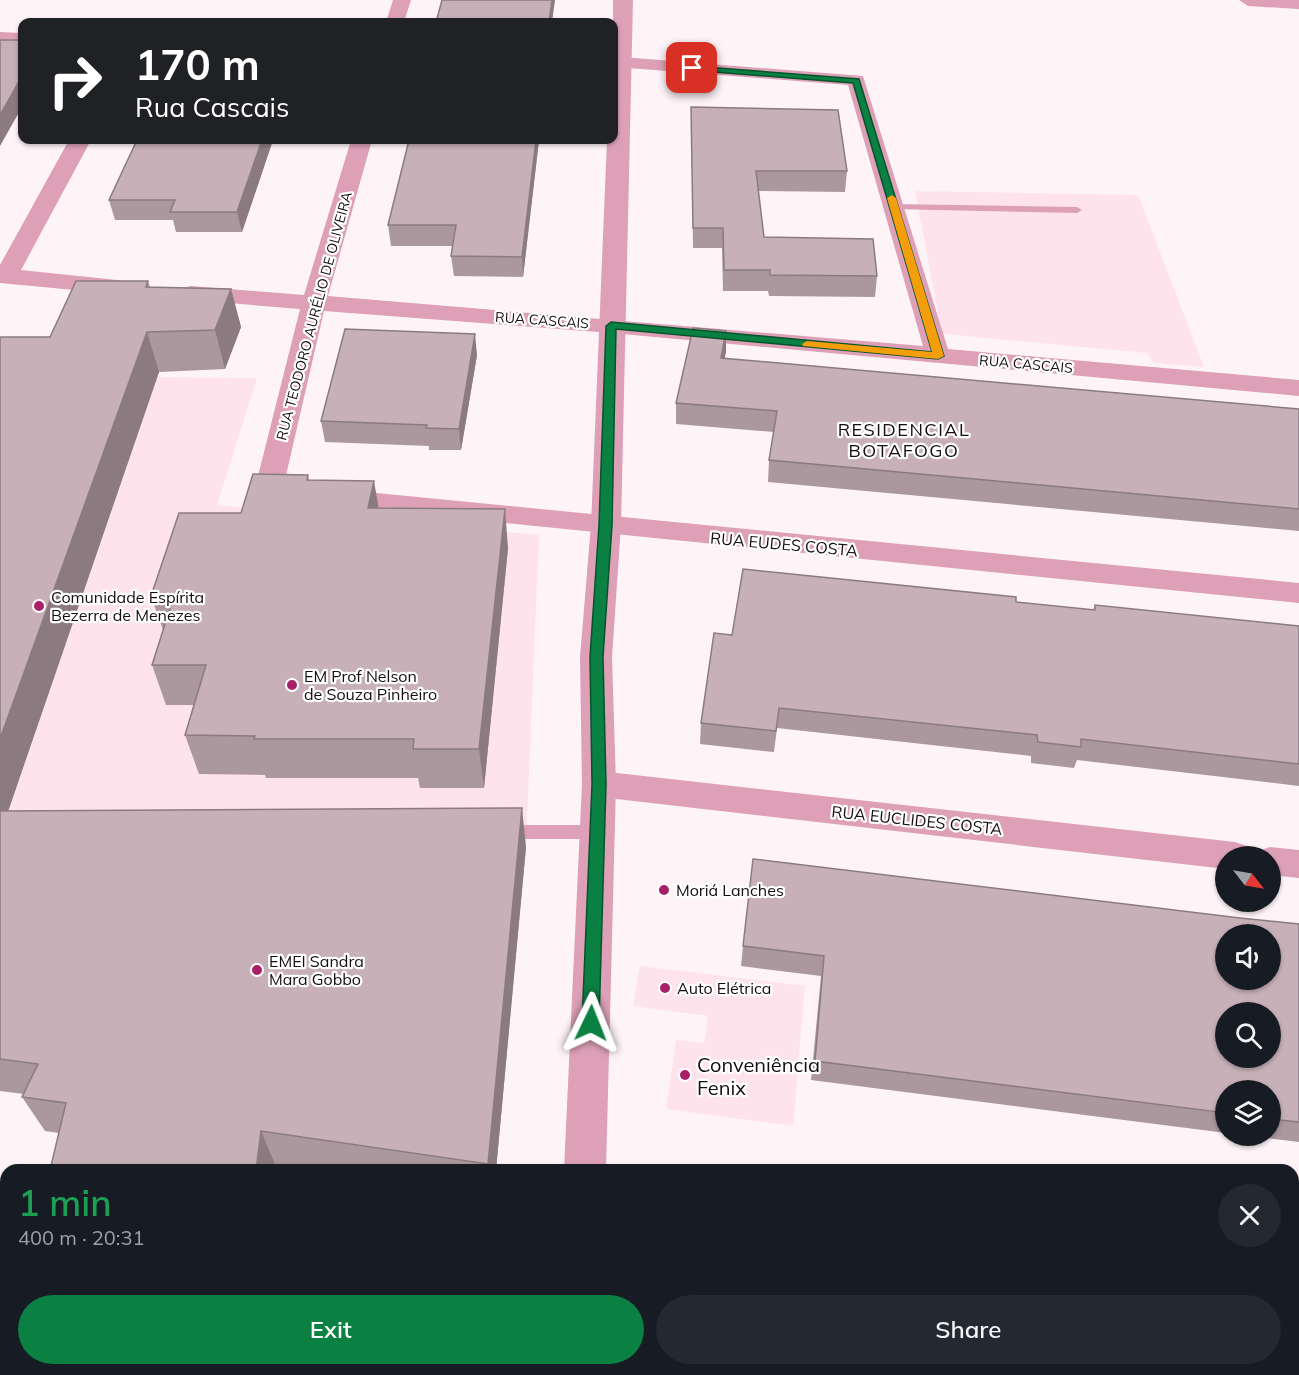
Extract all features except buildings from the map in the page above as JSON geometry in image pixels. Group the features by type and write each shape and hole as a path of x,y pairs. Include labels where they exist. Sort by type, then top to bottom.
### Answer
{"street":[{"path":"396,18 402,0"},
{"path":"588,1164 599,784 596,657 606,525 623,0"},
{"path":"1248,0 1299,3"},
{"path":"0,38 18,39"},
{"path":"622,63 856,80 938,356"},
{"path":"78,144 3,276 136,288"},
{"name":"RUA TEODORO AURÉLIO DE OLIVEIRA","path":"268,492 314,303 360,144"},
{"name":"RUA CASCAIS","path":"171,291 611,326 1299,388"},
{"name":"RUA EUDES COSTA","path":"268,492 1299,593"},
{"name":"RUA EUCLIDES COSTA","path":"599,784 1215,854"},
{"path":"1281,862 1299,864"}],"lane":[{"path":"894,207 1077,210"},
{"path":"484,832 598,832"}],"shaded area":[{"path":"915,191 1138,195 1204,367 1154,363 1147,353 942,334"},
{"name":"EM Prof Nelson de Souza Pinheiro","path":"157,377 257,378 217,505 539,535 526,847 0,835"},
{"path":"640,966 805,986 793,1126 666,1109 676,1040 704,1043 708,1016 633,1006"}],"slow traffic":[{"path":"807,344 938,356 892,198"}],"place":[{"name":"Comunidade Espírita Bezerra de Menezes","path":"39,606"},
{"name":"EM Prof Nelson de Souza Pinheiro","path":"292,685"},
{"name":"Moriá Lanches","path":"664,890"},
{"name":"EMEI Sandra Mara Gobbo","path":"257,970"},
{"name":"Auto Elétrica","path":"665,988"},
{"name":"Conveniência Fenix","path":"685,1075"}],"district":[{"name":"RESIDENCIAL BOTAFOGO","path":"904,439"}],"route":[{"path":"591,1023 599,784 596,657 606,525 611,326 938,356 856,80 692,68"}]}
